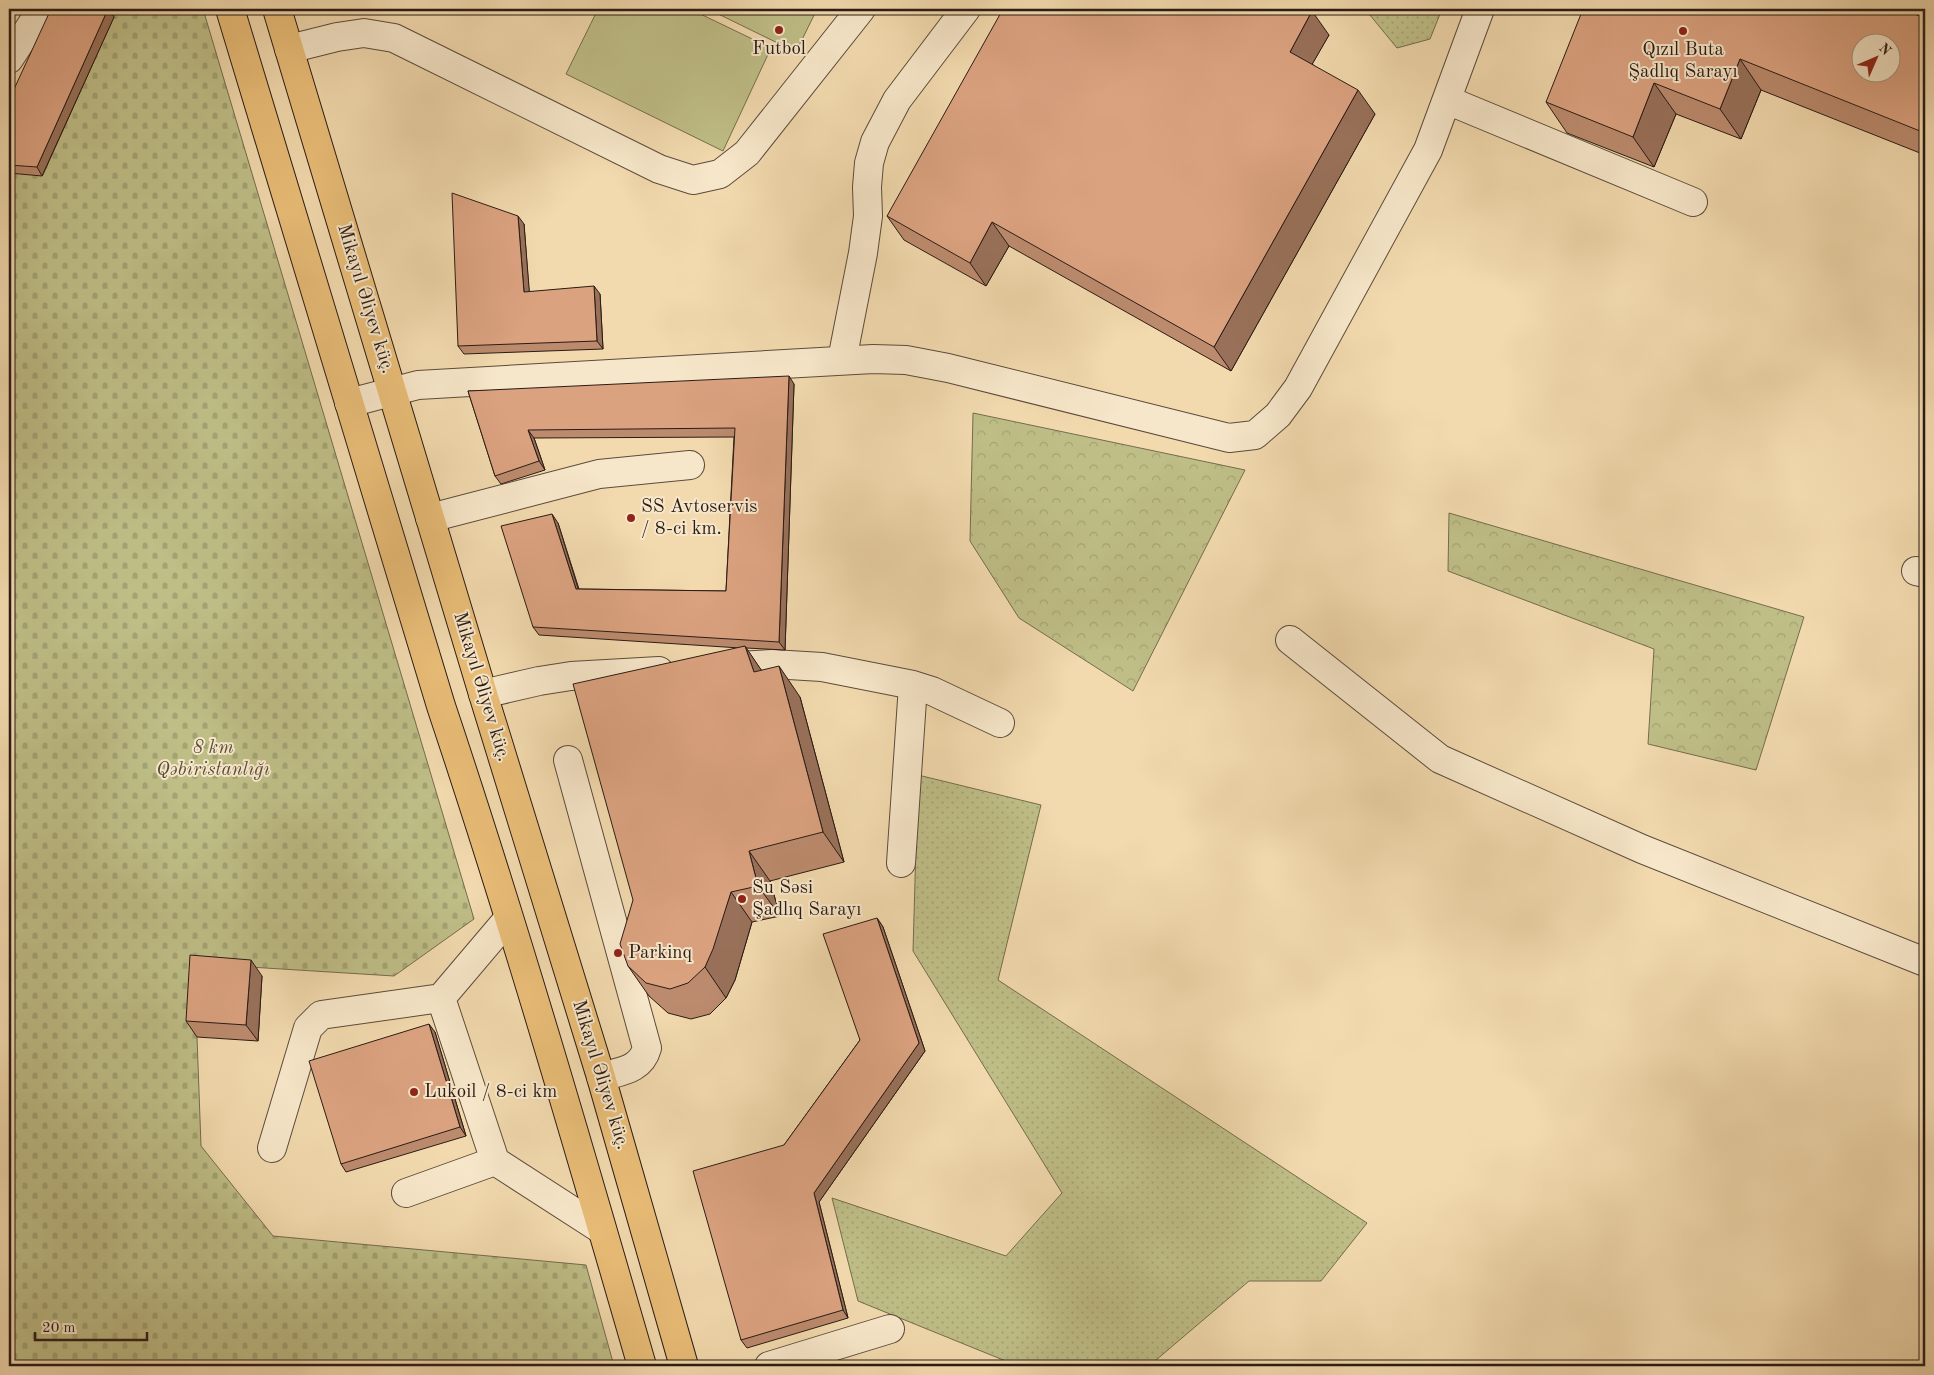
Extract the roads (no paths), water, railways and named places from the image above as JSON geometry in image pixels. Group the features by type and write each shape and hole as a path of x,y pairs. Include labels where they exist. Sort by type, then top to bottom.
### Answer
{"main road":[{"path":"230,9 441,706 508,919 642,1366"},
{"name":"Mikayıl Əliyev küç.","path":"277,9 483,694 602,1077 684,1366"}],"lane":[{"path":"9,59 42,9"},
{"path":"289,49 337,36 364,33 394,38 659,169 693,180 720,174 747,153 861,9"},
{"path":"842,360 863,253 868,216 867,186 869,163 875,142 897,100 966,9"},
{"path":"349,403 418,385 452,382 842,360 906,360 948,368 1228,438 1255,436 1278,415 1298,388 1428,150 1480,9"},
{"path":"1446,100 1693,202"},
{"path":"430,518 599,474 690,465"},
{"path":"1290,640 1440,759 1642,849 1925,962"},
{"path":"483,694 539,681 571,676 772,664 822,667 913,685 932,691 1000,723"},
{"path":"901,863 913,685"},
{"path":"568,760 647,1048 644,1058 638,1065 602,1077"},
{"path":"272,1148 308,1028 321,1015 441,998 508,919"},
{"path":"441,998 495,1161 602,1230"},
{"path":"406,1193 495,1161"},
{"path":"769,1366 890,1329"}],"place":[{"name":"Futbol","path":"779,30"},
{"name":"Qızıl Buta Şadlıq Sarayı","path":"1683,31"},
{"name":"SS Avtoservis / 8-ci km.","path":"631,518"},
{"name":"Su Səsi Şadlıq Sarayı","path":"742,899"},
{"name":"Parkinq","path":"618,953"},
{"name":"Lukoil / 8-ci km","path":"414,1092"}],"park label":[{"name":"8 km Qəbiristanlığı","path":"213,759"}]}
